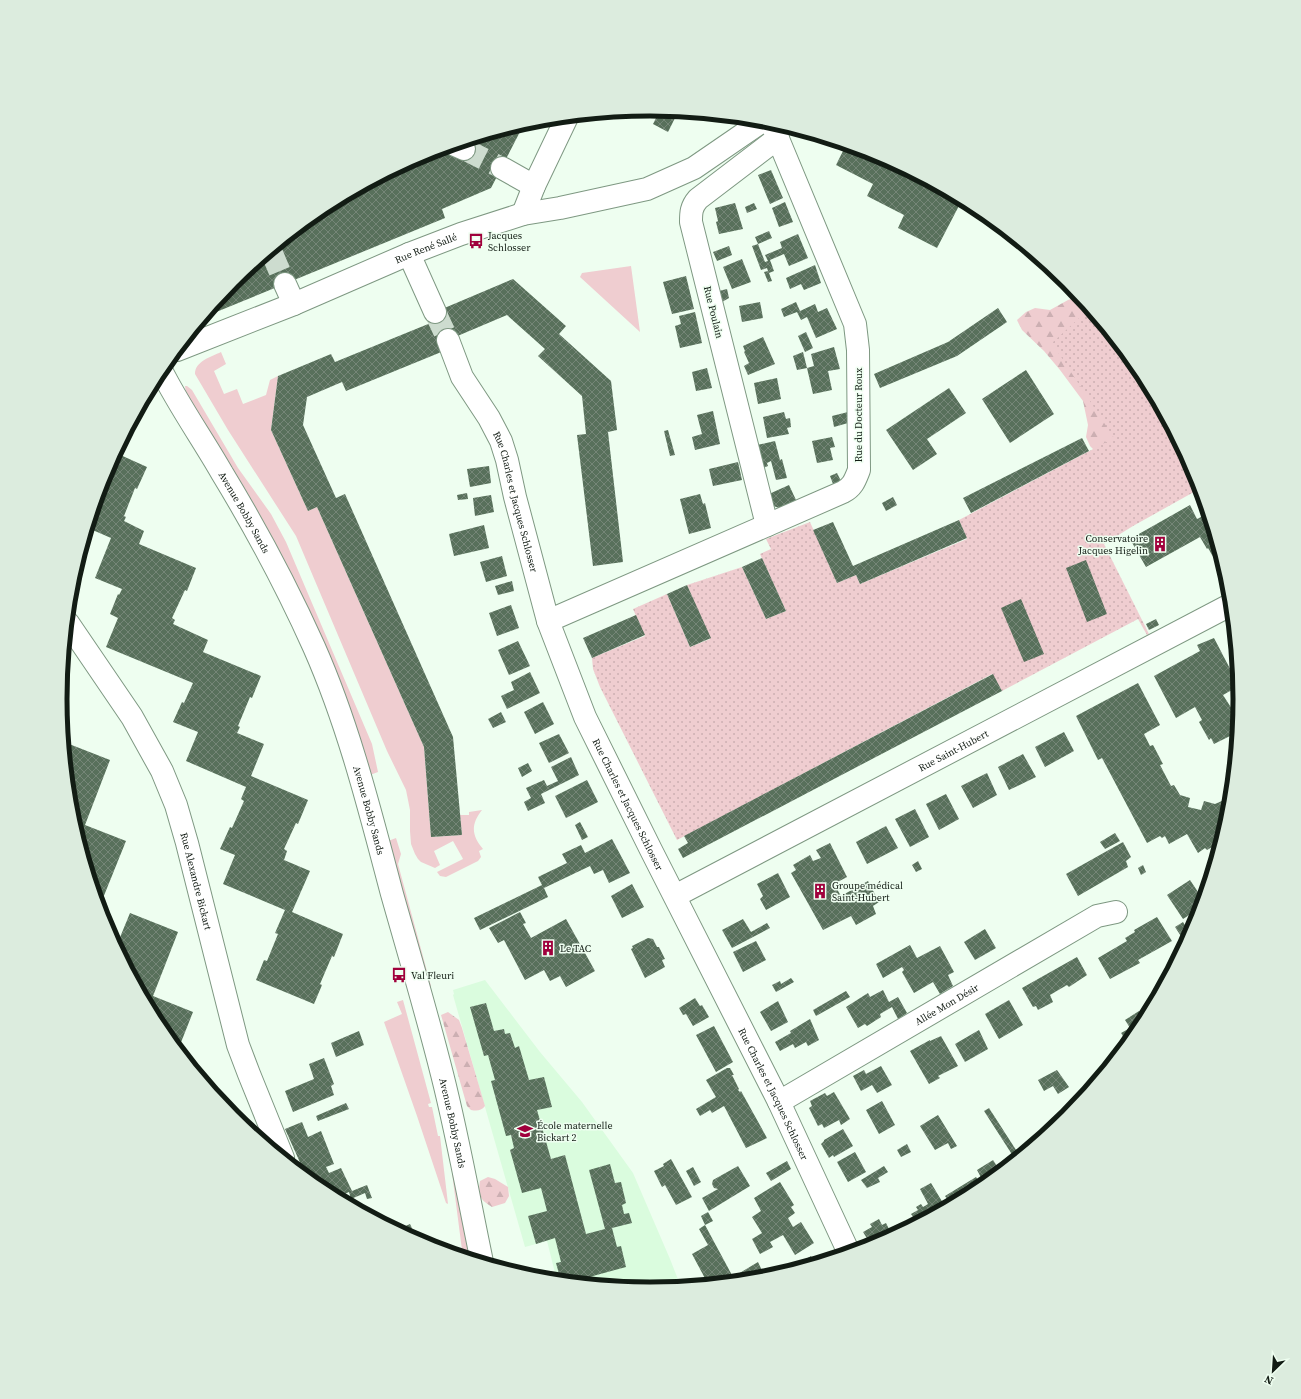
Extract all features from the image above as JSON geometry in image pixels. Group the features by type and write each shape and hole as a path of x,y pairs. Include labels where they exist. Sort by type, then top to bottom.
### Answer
{"street":[{"path":"523,214 534,186 565,122"},
{"name":"Rue René Sallé","path":"186,346 294,304 409,254 462,234 523,214 560,208 647,189 694,168 756,126"},
{"name":"Rue du Docteur Roux","path":"548,621 850,488 855,482 858,470 858,350 855,324 774,130"},
{"name":"Rue Poulain","path":"767,524 691,222 691,212 693,205 698,199 774,130"},
{"path":"502,168 534,186"},
{"path":"409,254 435,312"},
{"path":"285,284 294,304"},
{"name":"Rue Charles et Jacques Schlosser","path":"448,340 462,377 490,418 505,453 548,621 586,717 779,1102 848,1248"},
{"name":"Avenue Bobby Sands","path":"163,385 221,471 276,566 317,654 337,706 362,783 442,1074 457,1135 481,1258"},
{"name":"Rue Saint-Hubert","path":"675,896 1226,607"},
{"name":"Rue Alexandre Bickart","path":"71,628 132,717 162,771 176,805 238,1045 248,1074 279,1149"},
{"name":"Allée Mon Désir","path":"779,1102 1096,916 1116,912"}],"shaded area":[{"path":"485,980 540,1052 582,1102 633,1173 679,1282 612,1282 556,1275 547,1241 525,1247 453,995 453,990"}],"green space":[{"path":"631,266 640,332 580,277 582,273"},
{"path":"1073,298 1097,325 1128,428 1099,455 1090,446 1086,437 1088,425 1083,401 1044,351 1022,330 1017,320 1026,312 1035,308 1050,310"},
{"path":"1086,312 1136,375 1174,441 1195,491 1104,544 1149,634 1147,635 1138,619 1002,691 992,674 677,840 600,687 593,669 592,658 645,636 633,609 667,594 690,647 710,639 687,585 742,567 766,619 786,611 760,554 771,549 766,539 810,522 837,583 856,575 860,584 967,539 959,520 1114,438 1052,343"},
{"path":"221,352 226,364 214,371 224,394 237,389 243,404 266,395 270,380 278,376 271,430 308,511 317,507 424,747 431,837 462,835 460,815 469,815 469,812 482,810 474,825 476,839 483,849 479,851 481,857 478,861 446,877 440,876 437,872 463,859 453,841 434,851 440,865 435,868 421,862 415,854 411,844 410,810 406,790 387,751 296,536 228,430 195,374 201,363"},
{"path":"185,386 192,390 238,468 271,514 286,542 372,744 378,772 370,775 309,611 267,528 186,394"},
{"path":"396,838 401,854 398,864 431,986 431,991 388,841"},
{"path":"403,1000 431,1103 428,1104 429,1107 432,1107 438,1136 440,1136 448,1204 446,1203 384,1022 402,1014 397,1002"},
{"path":"448,1012 459,1020 462,1028 485,1106 480,1110 471,1110 467,1106 441,1015"},
{"path":"452,1164 470,1254 463,1252 462,1250"},
{"path":"488,1177 495,1179 508,1187 509,1196 505,1203 492,1207 484,1202 480,1197 480,1181"}],"building":[{"path":"652,116 676,117 668,132 653,124 656,118"},
{"path":"520,131 491,188 442,209 445,218 214,313 238,287 295,237 326,214 359,194 392,176 427,160 463,147"},
{"path":"844,149 874,160 909,176 960,205 937,248 898,228 904,215 867,196 873,184 836,165"},
{"path":"771,170 783,198 770,204 758,175"},
{"path":"785,202 793,222 779,227 772,208"},
{"path":"735,203 743,229 719,234 715,208"},
{"path":"754,203 757,209 747,213 745,207"},
{"path":"769,231 772,238 758,244 755,237"},
{"path":"798,234 808,258 789,266 784,254 770,260 774,271 769,273 772,281 768,282 764,272 768,271 767,268 761,270 752,246 758,244 765,262 768,261 765,255 782,248 780,242"},
{"path":"729,246 732,255 717,261 713,252"},
{"path":"742,259 751,282 732,289 723,267"},
{"path":"815,265 821,283 804,290 801,284 790,289 786,278"},
{"path":"686,276 694,309 672,314 663,282"},
{"path":"513,279 566,326 559,334 611,381 617,430 608,432 623,562 593,566 577,435 586,434 582,396 538,356 545,349 507,315 448,340 451,348 434,355 346,391 342,382 307,397 303,425 336,498 345,494 453,737 462,835 431,837 424,747 317,507 308,511 271,430 278,376 331,354 335,362 438,320 435,312"},
{"path":"727,289 729,298 722,302 719,291"},
{"path":"760,302 763,318 742,322 739,306"},
{"path":"796,302 800,311 815,304 818,312 827,308 837,329 816,338 807,317 801,320 797,312 784,317 781,309"},
{"path":"998,308 1007,322 957,356 880,388 874,374 948,342"},
{"path":"695,312 702,343 680,348 675,326 681,324 679,316"},
{"path":"806,332 813,348 805,352 798,336"},
{"path":"763,337 775,364 748,375 744,366 749,363 743,346"},
{"path":"834,347 840,369 828,371 832,390 813,394 807,368 814,366 811,354"},
{"path":"803,352 807,368 797,370 793,356"},
{"path":"707,368 712,388 696,391 692,372"},
{"path":"1026,370 1054,414 1010,443 982,399"},
{"path":"777,378 781,399 758,404 754,383"},
{"path":"949,388 966,413 927,439 937,454 913,470 886,430"},
{"path":"713,411 720,444 695,450 692,437 702,434 697,415"},
{"path":"784,412 786,419 790,418 791,427 787,428 789,434 767,438 763,417"},
{"path":"848,412 848,423 834,427 832,416"},
{"path":"668,430 675,455 670,456 664,431"},
{"path":"832,437 835,447 830,448 833,460 817,463 812,441"},
{"path":"1082,438 1089,451 971,513 963,498"},
{"path":"775,441 787,478 776,480 771,461 767,463 768,466 763,468 757,445"},
{"path":"121,455 147,467 137,489 135,488 124,516 126,517 124,521 144,531 139,544 196,568 187,591 185,590 172,618 175,620 173,624 208,640 203,652 261,676 252,698 250,697 238,726 240,727 237,733 264,744 251,776 308,800 298,824 296,823 284,849 287,851 284,860 310,871 292,912 343,934 334,957 332,956 320,984 322,985 314,1004 256,980 264,960 267,961 278,934 275,933 285,910 223,884 235,855 220,849 230,827 232,828 244,801 241,799 246,787 186,761 198,732 173,722 193,683 106,647 118,618 110,614 118,594 119,595 122,589 95,578 111,538 93,530 111,476"},
{"path":"738,462 742,480 713,486 709,469"},
{"path":"489,466 491,483 470,487 467,469"},
{"path":"837,473 841,481 833,484 830,476"},
{"path":"789,485 796,500 779,508 771,505 769,494"},
{"path":"467,493 468,499 458,500 457,495"},
{"path":"700,494 703,504 705,503 711,528 689,534 680,499"},
{"path":"491,495 494,512 475,516 473,498"},
{"path":"893,497 897,505 886,511 882,503"},
{"name":"Conservatoire Jacques Higelin","path":"1190,505 1197,519 1203,516 1200,510 1202,509 1218,566 1200,537 1146,567 1130,539"},
{"path":"959,520 967,538 860,584 856,575 837,583 813,530 833,522 853,566"},
{"path":"484,525 489,548 454,556 449,534"},
{"path":"502,556 507,576 486,582 480,562"},
{"path":"762,558 786,611 766,619 742,567"},
{"path":"1086,560 1107,614 1087,622 1066,568"},
{"path":"512,581 514,591 498,595 495,586"},
{"path":"687,585 711,638 690,647 667,594"},
{"path":"1021,599 1044,654 1024,662 1001,608"},
{"path":"511,605 519,628 497,636 489,613"},
{"path":"636,615 645,635 592,658 583,638"},
{"path":"1156,619 1159,625 1149,630 1146,624"},
{"path":"1214,638 1233,675 1234,689 1223,695 1234,712 1233,734 1214,744 1211,738 1209,740 1199,722 1202,720 1195,707 1176,718 1154,676 1200,651 1197,645"},
{"path":"518,641 530,666 509,675 498,650"},
{"path":"530,672 540,693 507,709 501,696 514,690 511,682"},
{"path":"993,674 1002,691 683,858 678,849 688,843 684,836"},
{"path":"1138,683 1160,725 1144,734 1150,746 1153,745 1163,764 1160,765 1171,786 1174,785 1180,795 1190,798 1188,807 1201,810 1204,801 1215,804 1224,800 1225,802 1215,845 1207,850 1205,848 1198,853 1187,834 1169,844 1165,836 1162,838 1160,836 1147,843 1102,758 1098,760 1076,716"},
{"path":"543,702 554,724 535,734 524,712"},
{"path":"501,712 506,722 493,728 488,719"},
{"path":"1064,732 1074,751 1045,767 1035,747"},
{"path":"559,734 569,753 549,763 539,743"},
{"path":"69,744 110,760 85,825 126,841 102,899 87,851 78,813"},
{"path":"1023,754 1036,777 1009,790 998,767"},
{"path":"571,757 579,775 541,794 545,803 528,811 524,802 531,798 526,788 544,780 547,786 558,781 551,767"},
{"path":"528,763 532,771 522,777 518,768"},
{"path":"987,773 997,795 973,808 961,786"},
{"path":"587,780 598,802 566,818 555,796"},
{"path":"946,794 959,819 939,830 926,804"},
{"path":"915,809 929,837 910,847 895,819"},
{"path":"580,822 588,837 582,840 575,825"},
{"path":"886,826 898,848 867,864 856,842"},
{"path":"1115,833 1120,841 1105,849 1100,842"},
{"path":"612,839 630,873 609,883 603,870 594,874 590,866 544,888 548,897 480,930 474,918 542,885 538,877 567,863 562,854 581,845 585,853"},
{"path":"1123,842 1131,857 1126,861 1128,867 1078,896 1066,874"},
{"path":"830,843 847,877 834,884 841,896 868,881 879,902 873,906 876,914 856,925 851,916 823,930 791,873 796,870 793,865 810,855 813,861 821,858 816,850"},
{"path":"918,861 922,869 916,872 912,865"},
{"path":"1143,865 1146,872 1141,875 1138,868"},
{"path":"778,873 790,897 766,910 760,899 763,896 757,884"},
{"path":"1190,880 1200,895 1194,912 1183,919 1167,895"},
{"path":"632,884 644,907 622,918 611,896"},
{"path":"520,912 526,923 523,924 531,938 566,919 595,971 566,987 560,976 550,981 544,970 525,980 504,940 498,943 489,928"},
{"path":"130,913 178,932 153,996 193,1012 180,1044 165,1024 145,991 119,940"},
{"path":"1157,917 1172,941 1138,960 1140,963 1110,979 1098,958 1127,941 1125,938 1135,932 1134,930"},
{"path":"743,919 751,932 767,923 770,928 732,948 722,930"},
{"path":"1183,922 1187,929 1183,939 1175,927"},
{"path":"985,929 996,948 975,960 964,942"},
{"path":"648,938 653,939 657,947 659,947 665,959 662,960 665,967 645,978 631,949 633,948 632,946"},
{"path":"756,941 766,960 743,972 733,952"},
{"path":"910,945 917,958 940,946 954,972 948,975 953,986 940,994 933,982 914,993 902,972 904,970 902,967 883,978 876,964"},
{"path":"1077,957 1087,975 1069,987 1067,985 1050,995 1053,1002 1038,1010 1036,1006 1033,1007 1022,988"},
{"path":"791,978 794,982 776,992 772,985 780,981 781,984"},
{"path":"883,990 889,1002 898,997 907,1013 898,1019 892,1007 880,1014 881,1017 867,1026 865,1024 858,1028 846,1007 868,993 870,997"},
{"path":"846,991 850,997 816,1016 813,1010"},
{"path":"695,998 700,1006 702,1005 709,1017 693,1026 686,1014 683,1015 679,1008"},
{"path":"1009,1000 1023,1025 999,1039 985,1014"},
{"path":"778,1001 788,1022 771,1031 760,1012"},
{"path":"486,1003 494,1031 504,1029 505,1034 510,1033 515,1048 519,1046 529,1080 544,1077 552,1107 537,1110 551,1159 565,1155 586,1234 605,1229 589,1170 610,1164 615,1183 621,1182 626,1203 622,1205 624,1214 629,1213 632,1223 612,1228 617,1247 621,1246 626,1267 582,1279 560,1276 556,1263 561,1262 555,1238 536,1244 528,1216 547,1211 541,1188 522,1193 510,1150 514,1148 511,1135 506,1136 491,1081 495,1080 488,1055 484,1056 470,1007"},
{"path":"1139,1011 1142,1015 1125,1039 1121,1033 1130,1028 1125,1020"},
{"path":"810,1019 819,1040 808,1046 806,1042 795,1048 793,1044 780,1051 775,1042 791,1033 790,1031"},
{"path":"714,1026 733,1062 716,1072 696,1035"},
{"path":"979,1030 988,1049 965,1062 955,1044"},
{"path":"359,1031 364,1045 336,1057 331,1043"},
{"path":"941,1036 958,1066 938,1076 940,1078 929,1084 910,1051"},
{"path":"324,1058 334,1084 331,1086 334,1095 293,1112 285,1091 314,1079 309,1064"},
{"path":"881,1066 892,1085 877,1093 872,1085 861,1091 853,1076 864,1070 866,1074"},
{"path":"727,1068 730,1068 734,1075 732,1075 739,1089 738,1090 740,1092 741,1091 767,1138 746,1148 724,1106 712,1113 710,1110 700,1116 696,1109 716,1097 706,1080"},
{"path":"1057,1070 1069,1087 1058,1094 1053,1086 1044,1091 1038,1080"},
{"path":"834,1092 850,1119 841,1125 839,1120 824,1128 822,1124 818,1126 809,1108 812,1106 810,1101 825,1093 827,1096"},
{"path":"882,1101 895,1125 879,1134 866,1110"},
{"path":"346,1103 349,1109 318,1121 316,1116"},
{"path":"989,1108 1018,1152 1014,1155 1013,1156 984,1111"},
{"path":"938,1115 957,1146 951,1149 948,1143 935,1150 920,1126"},
{"path":"302,1122 308,1137 321,1131 334,1164 326,1167 329,1173 341,1168 352,1191 367,1185 372,1198 367,1199 365,1193 351,1199 349,1192 342,1195 302,1167 285,1129"},
{"path":"843,1129 853,1146 834,1157 833,1155 829,1158 821,1144 824,1140"},
{"path":"907,1144 911,1152 901,1157 897,1150"},
{"path":"855,1152 866,1172 848,1182 837,1162"},
{"path":"671,1159 692,1197 676,1205 665,1185 662,1187 654,1171 664,1166 663,1164"},
{"path":"993,1160 998,1168 982,1180 977,1170"},
{"path":"787,1161 791,1169 771,1181 766,1173"},
{"path":"738,1166 750,1186 709,1211 702,1198 718,1189 714,1188 712,1184 713,1180"},
{"path":"884,1166 888,1172 878,1178 880,1182 867,1188 861,1180"},
{"path":"693,1167 701,1182 694,1186 686,1171"},
{"path":"976,1177 979,1182 948,1201 945,1196"},
{"path":"780,1182 794,1205 791,1207 795,1213 788,1218 793,1227 801,1222 814,1243 795,1255 783,1235 770,1242 773,1247 760,1254 752,1239 762,1233 752,1217 761,1211 754,1198"},
{"path":"931,1183 944,1204 915,1220 911,1214 918,1210 916,1207 921,1204 923,1207 928,1204 920,1189"},
{"path":"708,1212 713,1221 705,1225 701,1216"},
{"path":"879,1219 882,1225 886,1223 889,1229 887,1233 868,1240 863,1232 872,1227 870,1224"},
{"path":"410,1224 414,1233 402,1227"},
{"path":"705,1225 733,1277 758,1262 763,1272 727,1278 706,1280 692,1254 708,1245 699,1229"},
{"path":"811,1256 812,1260 798,1264"}],"tunnel":[{"path":"464,149 502,168"},
{"path":"273,255 285,284"},
{"path":"435,312 448,340"}],"place":[{"name":"Jacques Schlosser","path":"476,241"},
{"name":"Conservatoire Jacques Higelin","path":"1160,544"},
{"name":"Groupe médical Saint-Hubert","path":"820,891"},
{"name":"Le TAC","path":"548,948"},
{"name":"Val Fleuri","path":"399,975"},
{"name":"École maternelle Bickart 2","path":"525,1131"}]}
